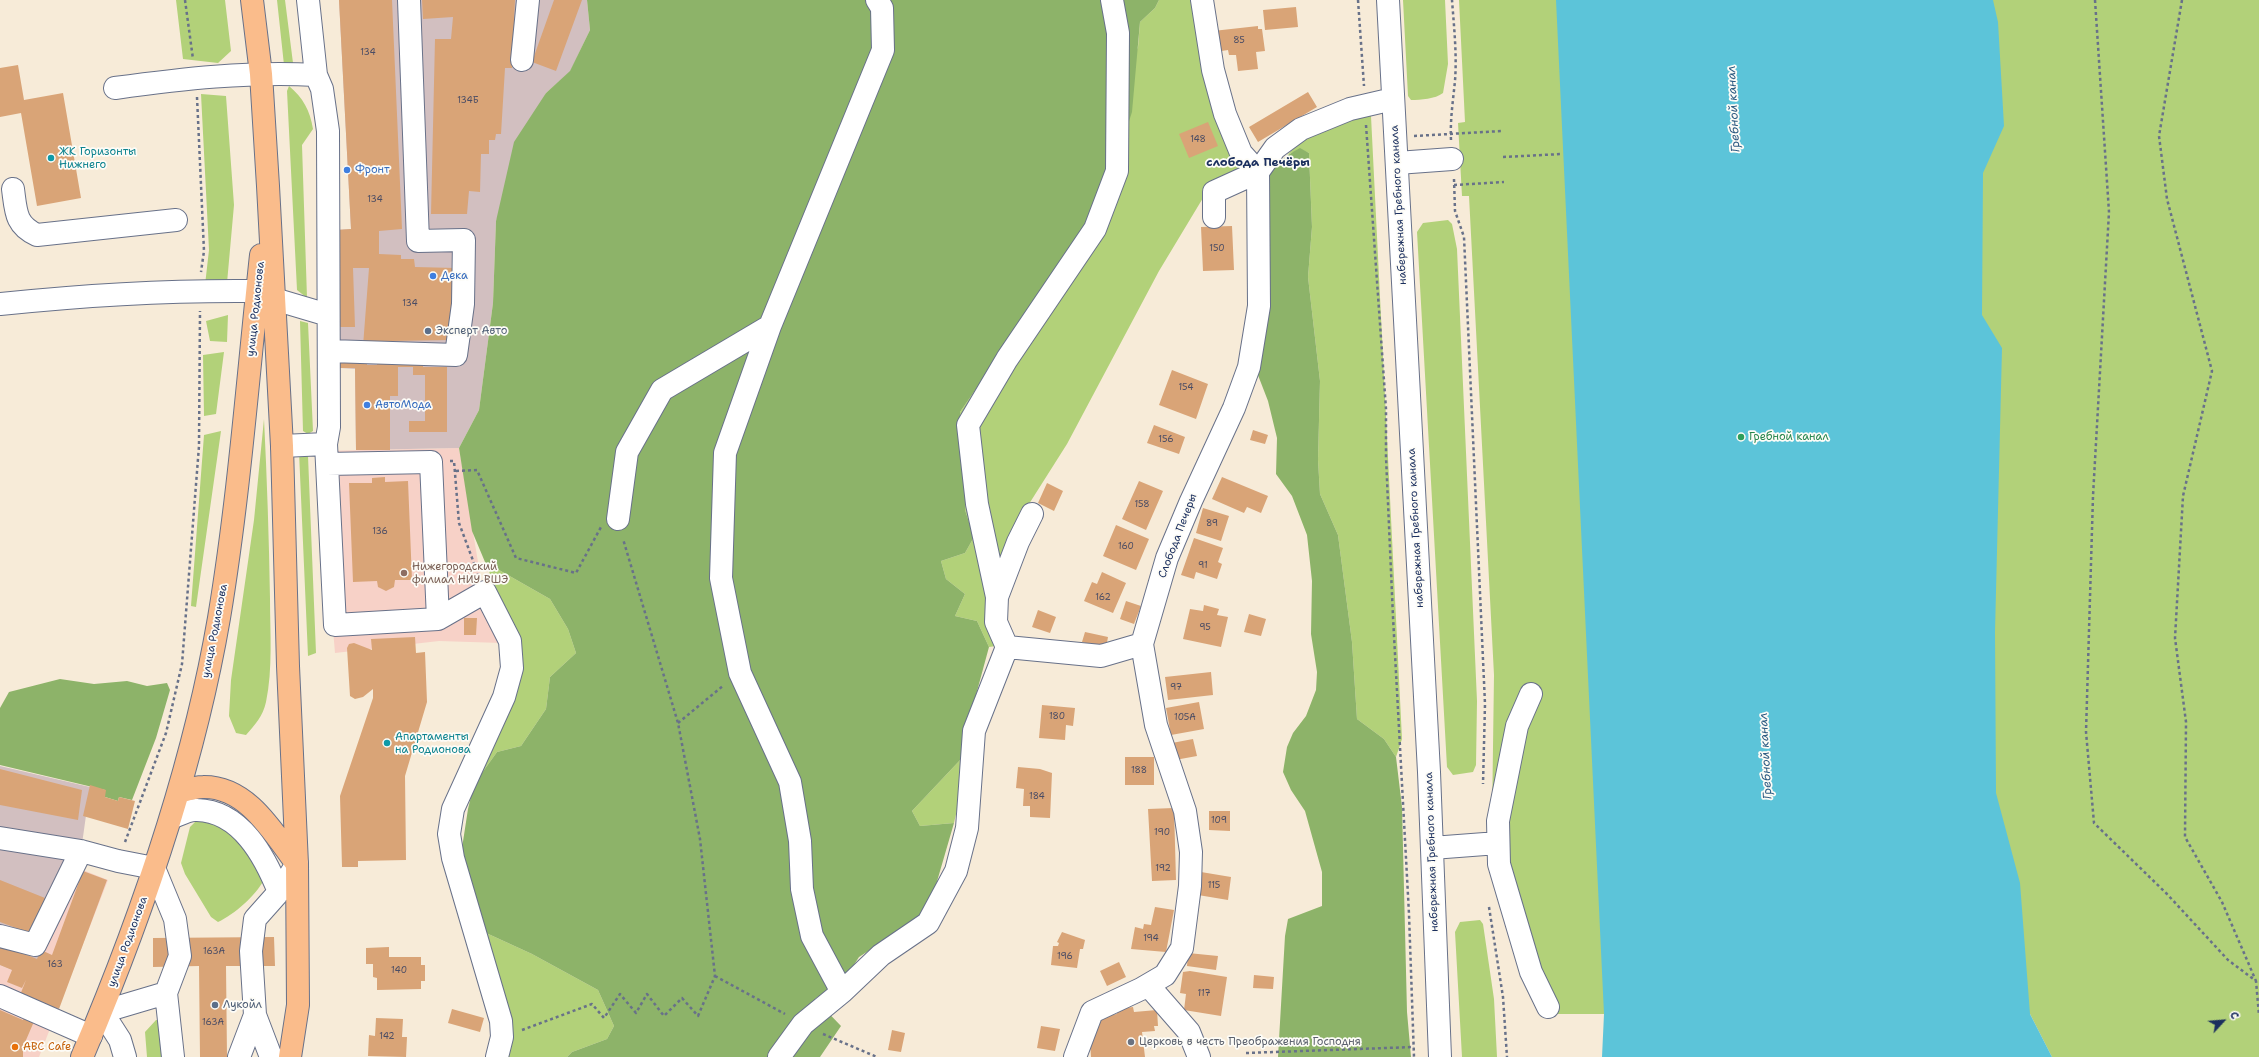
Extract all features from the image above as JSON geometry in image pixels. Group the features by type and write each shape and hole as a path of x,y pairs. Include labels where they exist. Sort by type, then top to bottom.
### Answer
{"main road":[{"name":"улица Родионова","path":"82,1057 102,1012 171,818 194,733 219,618 266,295 268,186 261,74 252,0"},
{"name":"улица Родионова","path":"266,295 282,446 288,666 297,864 298,1005 290,1057"},
{"path":"178,792 203,787 223,790 240,799 257,812 297,864"}],"street":[{"path":"308,0 316,75 322,89 328,131 329,426 326,454 335,625 438,619 485,592 510,641 512,668 504,697 453,809 449,834 453,858 501,1021 499,1047"},
{"path":"329,351 456,355 464,304 464,240 418,241 409,0"},
{"path":"522,60 528,0"},
{"path":"842,992 812,936 802,889 800,841 790,782 740,673 721,578 725,453 770,326 883,50 882,8 877,0"},
{"path":"779,1057 803,1024 842,992 881,955 928,923 956,871 967,828 974,731 1007,647 996,622 996,597 977,504 968,425 1006,359 1095,229 1117,171 1118,33 1112,0"},
{"path":"1202,0 1213,70 1226,114 1241,153 1258,172"},
{"name":"набережная Гребного канала","path":"1388,0 1432,848 1440,1057"},
{"path":"115,88 196,79 261,74 316,75"},
{"path":"1214,217 1214,192 1258,172 1275,148 1301,129 1350,109 1393,99"},
{"path":"1397,163 1452,159"},
{"name":"Слобода Печеры","path":"1075,1057 1092,1012 1148,985 1165,975 1182,948 1190,886 1191,852 1186,811 1156,725 1142,644 1167,558 1191,501 1234,408 1249,367 1259,306 1258,172"},
{"path":"13,189 9,219 37,235 176,220"},
{"path":"0,304 85,295 200,291 266,295 328,315"},
{"path":"618,519 627,452 662,390 770,326"},
{"path":"282,446 326,454 431,462 438,619"},
{"path":"996,597 1018,542 1032,514"},
{"path":"1007,647 1102,656 1142,644"},
{"path":"1531,694 1517,726 1498,821 1499,864 1531,972 1548,1007"},
{"path":"171,818 196,809 215,812 234,821 254,844 270,869 279,892"},
{"path":"0,838 81,851 118,861 154,868 175,919 180,956 166,994 173,1057"},
{"path":"1432,848 1498,843"},
{"path":"0,936 35,945 81,851"},
{"path":"271,1057 255,1015 251,951 255,919 279,892 297,864"},
{"path":"1148,985 1189,1032 1199,1057"},
{"path":"125,1057 120,1040 102,1012 166,994"},
{"path":"0,996 91,1036"},
{"path":"239,1057 255,1015"}],"path":[{"path":"118,861 166,733 182,664 199,446 200,291 204,251 200,137 196,79 185,0"},
{"path":"1358,0 1386,409 1386,457 1392,617 1409,914 1414,1057"},
{"path":"1452,0 1455,50 1451,134 1456,211 1464,237 1486,704 1483,787"},
{"path":"2095,0 2109,212 2093,496 2086,732 2094,823 2167,894 2228,960 2256,981"},
{"path":"2182,0 2159,136 2167,199 2212,370 2183,496 2175,638 2186,722 2185,837 2222,902 2256,981 2259,1015"},
{"path":"1451,134 1502,132"},
{"path":"1503,157 1562,154"},
{"path":"1454,184 1504,182"},
{"path":"431,462 454,461 459,523 485,592"},
{"path":"456,471 477,470 516,558 576,573 606,517 618,519 678,722 700,839 715,976 698,1016 682,998 664,1016 646,994 636,1013 620,994 604,1018 592,1004 499,1047"},
{"path":"678,722 740,673"},
{"path":"1489,902 1503,997 1507,1057"},
{"path":"715,976 803,1024 860,1051 877,1057"},
{"path":"1246,1053 1414,1047"}],"shaded area":[{"path":"339,0 587,0 590,30 570,72 546,93 496,221 493,303 479,410 459,448 356,450 355,369 340,368 336,230 351,229"},
{"name":"Нижегородский филиал НИУ ВШЭ","path":"459,448 487,616 502,643 439,641 335,653 318,451"},
{"path":"0,766 90,787 82,844 31,977 0,965"},
{"path":"73,866 108,880 39,1057 0,1057 0,965 12,970"}],"green space":[{"path":"176,0 225,0 231,51 218,63 183,59"},
{"path":"277,0 285,0 293,63 284,65"},
{"path":"587,0 1159,0 1155,8 1140,22 1132,112 1106,192 1035,304 960,412 960,445 968,461 965,510 974,537 965,553 941,561 946,579 965,594 955,616 977,621 989,647 970,717 962,758 912,811 920,826 954,823 931,902 916,920 859,957 848,974 815,999 841,1026 820,1057 567,1057 572,1052 607,1039 614,1026 598,990 532,954 484,932 472,898 462,848 468,809 474,784 497,752 521,746 546,709 550,677 576,653 568,629 550,599 485,562 472,531 459,448 479,410 493,303 496,221 514,142 546,93 570,71 590,30"},
{"path":"1159,0 1193,0 1242,168 1209,188 1159,271 1067,444 1022,515 996,646 989,647 977,621 955,616 965,594 946,579 941,561 965,553 974,537 965,510 968,461 960,445 960,412 1035,304 1138,47 1140,22 1155,8"},
{"path":"1403,0 1445,0 1448,64 1443,93 1436,97 1411,100 1408,96"},
{"name":"Гребной канал","path":"1459,0 2259,0 2259,1057 2052,1057 2030,1014 1539,1014 1496,878 1492,819 1494,675 1469,196 1462,196 1458,123 1465,122"},
{"path":"289,86 298,95 308,110 313,129 302,145 307,298 297,290 287,91"},
{"path":"201,94 226,96 234,205 227,283 205,285 209,250"},
{"path":"1353,116 1371,116 1402,739 1396,757 1384,739 1357,719 1352,642 1338,535 1320,494 1318,460 1320,381 1308,277 1312,227 1309,153 1300,149 1287,155 1303,139"},
{"path":"1300,148 1309,153 1312,227 1308,277 1320,381 1318,460 1320,494 1338,535 1352,642 1357,719 1384,739 1396,757 1402,807 1407,1012 1411,1057 1278,1057 1285,936 1288,919 1322,906 1322,872 1305,811 1291,790 1283,772 1287,747 1293,733 1306,716 1316,690 1317,672 1311,634 1312,581 1307,535 1292,496 1276,474 1277,438 1268,401 1256,370 1262,186 1278,164 1288,155"},
{"path":"1448,220 1452,224 1457,249 1477,701 1476,765 1473,772 1453,775 1447,767 1417,232 1423,223"},
{"path":"228,315 227,342 210,341 206,321"},
{"path":"300,321 308,323 313,431 308,434 303,431"},
{"path":"224,352 216,414 204,416 203,355"},
{"path":"264,419 271,637 270,677 263,712 246,735 236,733 229,716 231,680 254,520"},
{"path":"221,431 196,607 191,606 204,435"},
{"path":"299,452 308,456 316,653 308,656"},
{"path":"485,562 550,599 568,629 576,653 550,677 546,709 521,746 497,752 474,784 515,634"},
{"path":"60,679 94,684 127,681 147,686 167,683 170,690 156,738 132,800 119,797 118,801 105,797 105,790 0,765 0,708 9,692"},
{"path":"962,758 965,775 954,823 920,826 912,811"},
{"path":"206,818 236,830 264,880 244,904 218,922 211,917 185,874 181,863 190,827 197,820"},
{"path":"1480,920 1483,924 1494,999 1497,1057 1462,1057 1455,932 1460,922"},
{"path":"484,932 532,954 598,990 614,1026 607,1039 572,1052 567,1057 506,1057"},
{"path":"156,1020 161,1020 166,1057 147,1057 145,1032"}],"water":[{"name":"Гребной канал","path":"1556,0 1993,0 1998,22 2004,126 1983,173 1982,315 2002,348 1995,632 1996,793 2020,883 2030,1014 2052,1057 1602,1057 1604,1014"}],"building":[{"path":"339,0 392,0 402,229 379,231 379,254 401,255 401,259 414,259 415,267 456,268 452,340 393,341 391,351 363,346 369,268 353,268 355,327 340,327 336,230 351,229"},
{"path":"422,0 515,0 512,68 505,68 501,134 496,134 495,140 489,140 489,154 481,154 480,192 469,191 467,214 431,214 435,39 451,39 453,17 423,19"},
{"path":"554,0 582,0 556,71 532,62"},
{"path":"1296,7 1298,27 1265,30 1263,10"},
{"path":"1258,26 1258,29 1262,29 1265,51 1256,52 1258,69 1238,71 1236,55 1229,55 1228,50 1215,52 1213,31"},
{"name":"ЖК Горизонты Нижнего","path":"18,65 24,100 63,93 81,198 37,206 21,113 0,117 0,68"},
{"path":"1308,92 1317,107 1258,142 1249,127"},
{"path":"1208,122 1218,146 1189,158 1179,134"},
{"path":"1232,226 1234,270 1203,271 1201,227"},
{"path":"340,358 367,358 367,365 377,365 377,358 423,358 423,367 447,367 447,432 409,432 409,421 425,421 425,375 413,375 413,367 398,367 398,396 390,396 390,450 356,450 355,368 340,368"},
{"path":"1172,370 1208,384 1196,419 1159,405"},
{"path":"1154,425 1185,437 1179,454 1147,443"},
{"path":"1253,430 1268,435 1265,444 1250,440"},
{"path":"385,477 385,482 408,481 412,580 395,580 394,587 386,591 378,587 377,581 353,582 349,483 372,483 372,478"},
{"path":"1222,477 1268,496 1261,513 1247,507 1244,513 1212,499"},
{"path":"1139,481 1163,491 1146,530 1122,519"},
{"path":"1047,483 1063,491 1054,511 1038,503"},
{"path":"1203,508 1229,516 1221,541 1196,533"},
{"path":"1116,525 1149,539 1136,570 1103,556"},
{"path":"1194,538 1223,548 1218,562 1222,564 1217,579 1196,572 1194,579 1181,575"},
{"path":"1102,572 1126,583 1113,613 1084,601 1092,582 1097,584"},
{"path":"1126,601 1141,606 1134,624 1120,619"},
{"path":"1204,605 1219,609 1217,615 1228,617 1221,647 1183,639 1190,609 1203,611"},
{"path":"1038,610 1056,617 1050,633 1032,627"},
{"path":"1249,614 1266,619 1261,636 1244,632"},
{"path":"464,618 477,618 476,635 464,635"},
{"path":"1085,632 1108,637 1106,648 1082,642"},
{"name":"Апартаменты на Родионова","path":"415,637 416,653 425,652 427,702 405,776 406,860 358,861 358,867 342,867 340,796 373,698 373,689 363,697 355,699 350,696 347,648 349,644 354,643 372,650 371,639"},
{"path":"1211,672 1213,695 1168,700 1165,677"},
{"path":"1199,702 1204,729 1171,735 1166,708"},
{"path":"1042,705 1075,708 1073,726 1066,725 1065,740 1039,738"},
{"path":"1193,739 1197,756 1175,760 1172,743"},
{"path":"1125,757 1154,757 1154,785 1125,785"},
{"path":"1018,767 1040,769 1052,773 1050,818 1030,817 1030,806 1023,806 1024,789 1016,788"},
{"path":"0,769 82,790 78,820 0,805"},
{"path":"90,785 106,790 105,797 118,801 119,797 135,801 128,829 83,816"},
{"path":"1174,808 1176,880 1152,881 1148,809"},
{"path":"1209,811 1230,811 1230,831 1209,830"},
{"path":"83,871 107,880 59,1009 42,1003 23,1047 23,1057 0,1057 0,1010 23,1020 32,999 20,995 26,980 22,988 7,982 12,970 0,965 0,944 37,959 41,950 52,955"},
{"path":"1201,872 1231,877 1228,900 1198,895"},
{"path":"0,880 45,898 35,935 0,922"},
{"path":"1155,907 1174,910 1166,952 1131,949 1135,927 1143,929 1144,924 1151,925"},
{"path":"1062,932 1085,940 1083,949 1080,949 1077,968 1051,965 1053,946 1058,946 1059,943 1057,942"},
{"path":"274,937 275,966 226,966 227,1057 200,1057 199,966 153,967 153,938"},
{"path":"389,947 389,957 421,957 421,965 425,965 425,981 421,981 421,989 377,990 377,978 373,977 373,964 366,964 366,948"},
{"path":"1188,953 1218,956 1216,970 1187,966"},
{"path":"1119,962 1126,977 1107,986 1100,971"},
{"path":"1190,971 1227,977 1221,1016 1184,1010 1186,994 1180,993 1183,972"},
{"path":"1254,975 1274,977 1273,989 1253,988"},
{"name":"Церковь в честь Преображения Господня","path":"1133,1007 1134,1012 1157,1010 1158,1026 1154,1026 1155,1031 1142,1032 1145,1057 1091,1057 1089,1026 1094,1017 1117,1014 1116,1009"},
{"path":"452,1009 484,1018 480,1032 448,1023"},
{"path":"376,1018 403,1019 402,1037 407,1037 406,1057 368,1056 369,1035 375,1036"},
{"path":"1041,1026 1060,1029 1055,1051 1037,1048"},
{"path":"892,1030 905,1033 901,1052 888,1050"}],"place":[{"name":"ЖК Горизонты Нижнего","path":"51,158"},
{"name":"Фронт","path":"347,170"},
{"name":"Дека","path":"433,276"},
{"name":"Эксперт Авто","path":"428,331"},
{"name":"АвтоМода","path":"367,405"},
{"name":"Гребной канал","path":"1741,437"},
{"name":"Нижегородский филиал НИУ ВШЭ","path":"404,573"},
{"name":"Апартаменты на Родионова","path":"387,743"},
{"name":"Лукойл","path":"215,1005"},
{"name":"Церковь в честь Преображения Господня","path":"1131,1042"},
{"name":"АВС Cafe","path":"15,1047"}],"district":[{"name":"слобода Печёры","path":"1258,163"}]}
